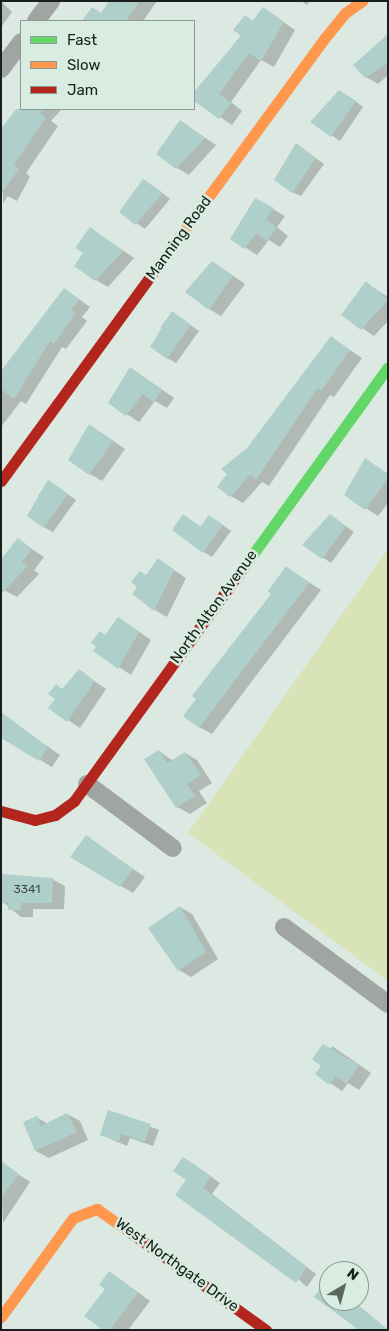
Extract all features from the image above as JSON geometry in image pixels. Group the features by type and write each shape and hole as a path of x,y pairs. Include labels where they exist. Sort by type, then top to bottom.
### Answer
{"street":[{"path":"37,20 51,1"},
{"name":"Manning Road","path":"1,482 324,39 345,13 362,1"},
{"path":"1,69 20,43"},
{"name":"North Alton Avenue","path":"1,811 23,819 55,815 87,784 388,367"},
{"path":"87,784 173,848"},
{"path":"284,927 388,1004"},
{"name":"West Northgate Drive","path":"1,1317 71,1220 84,1211 104,1212 266,1330"}],"green space":[{"path":"388,549 388,981 188,833"}],"building":[{"path":"109,1 140,1 127,20 83,20 92,7 101,13"},
{"path":"263,7 284,22 261,61 249,53 219,94 231,103 219,119 195,102 195,91 241,36 233,30 245,15 253,21"},
{"path":"388,34 388,63 365,78 353,65"},
{"path":"339,90 356,101 331,137 310,122"},
{"path":"16,109 42,110 40,113 46,118 14,165 19,169 1,194 1,129"},
{"path":"180,120 205,138 176,169 156,154"},
{"path":"296,143 316,158 292,193 274,180"},
{"path":"143,179 163,193 135,225 119,212"},
{"path":"255,198 274,208 266,219 277,228 267,241 257,233 244,249 230,239"},
{"path":"90,227 123,251 95,281 74,266 83,253 75,248"},
{"path":"212,261 233,276 209,310 185,292"},
{"path":"366,281 388,300 361,330 341,315"},
{"path":"64,288 79,299 71,310 76,313 54,344 50,341 14,399 1,389 1,371"},
{"path":"172,311 191,325 167,359 150,347"},
{"path":"331,336 350,350 321,391 318,388 256,480 250,475 230,497 217,487 227,474 221,469 247,448"},
{"path":"130,367 162,390 154,402 143,394 126,416 108,403"},
{"path":"89,424 113,441 89,475 68,460"},
{"path":"365,458 388,474 388,479 365,510 344,495"},
{"path":"48,480 68,494 44,528 27,516"},
{"path":"183,514 200,527 209,515 223,525 203,553 172,530"},
{"path":"330,514 346,526 322,559 302,545"},
{"path":"18,538 32,549 22,562 28,566 1,594 1,559"},
{"path":"158,558 174,570 154,611 132,594 137,587 131,582 140,571 146,575"},
{"path":"286,566 309,583 199,728 183,716 196,699 192,696 271,594 268,591"},
{"path":"118,617 139,632 118,669 93,651 96,647 91,643 100,631 105,635"},
{"path":"79,669 95,681 67,722 48,708 55,699 48,694 56,684 62,689"},
{"path":"1,712 48,747 39,761 1,738"},
{"path":"159,750 167,763 185,752 201,775 187,784 195,796 176,808 144,759"},
{"path":"86,835 133,869 120,887 70,857"},
{"path":"2,874 53,878 52,903 21,903 21,910 8,910 8,902 2,903"},
{"path":"180,906 206,952 178,971 148,928"},
{"path":"323,1044 359,1065 346,1084 336,1076 329,1085 315,1074 321,1066 312,1059"},
{"path":"108,1110 151,1124 145,1142 121,1134 119,1142 100,1135"},
{"path":"67,1113 77,1132 35,1151 23,1122 37,1116 41,1126"},
{"path":"183,1157 211,1176 203,1188 307,1267 296,1283 175,1195 186,1180 173,1171"},
{"path":"1,1161 19,1174 1,1198"},
{"path":"109,1271 138,1293 110,1330 103,1330 84,1316 105,1289 99,1285"},
{"path":"319,1290 319,1301 314,1297"},
{"path":"333,1311 365,1311 388,1330 359,1330"}],"traffic: fast":[{"path":"248,561 388,367"}],"traffic: slow":[{"path":"160,263 324,39 345,13 362,1"},
{"path":"1,1317 73,1218 97,1209 130,1232"}],"traffic: jam":[{"path":"1,481 160,263"},
{"path":"1,811 35,820 55,815 74,801 248,561"},
{"path":"130,1232 266,1330"}]}
